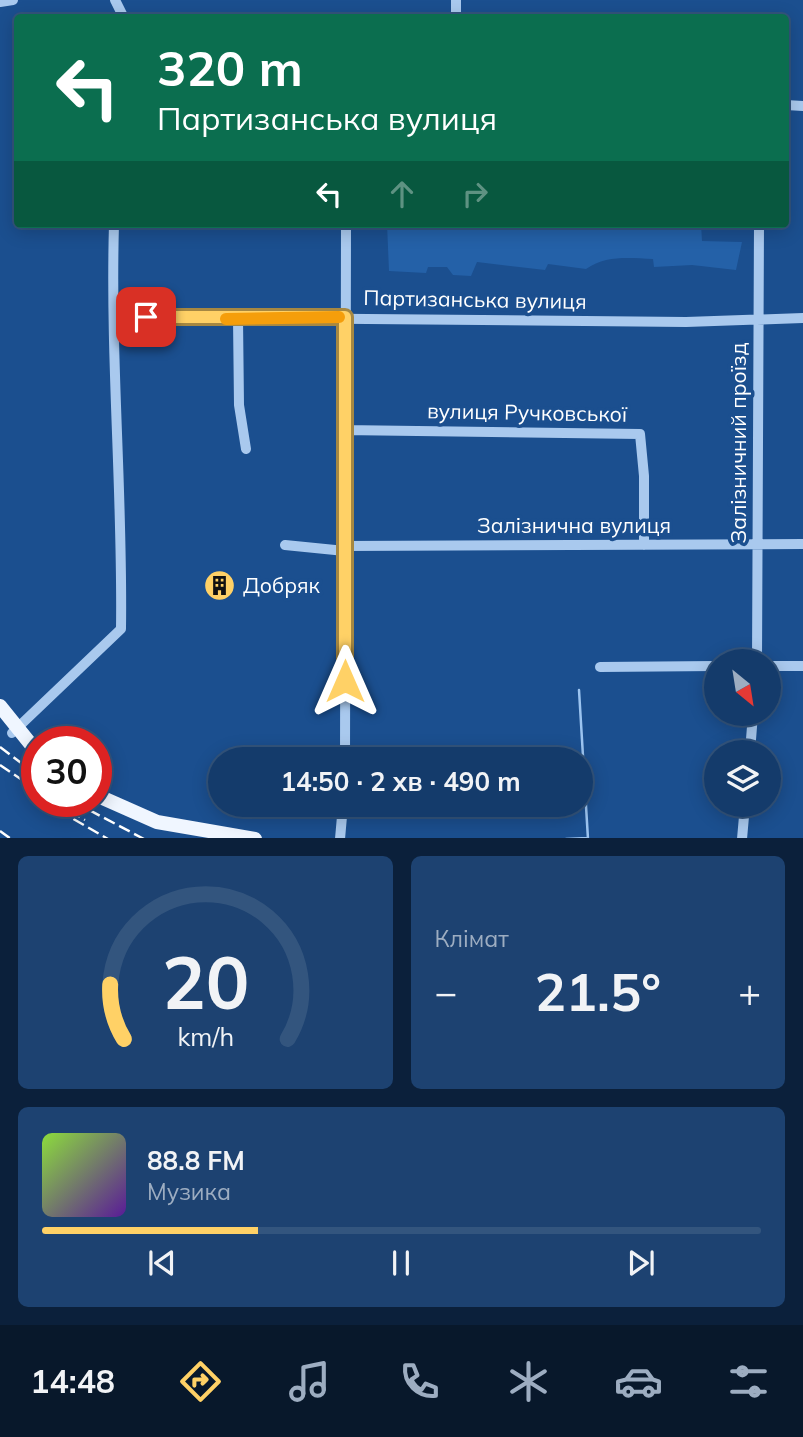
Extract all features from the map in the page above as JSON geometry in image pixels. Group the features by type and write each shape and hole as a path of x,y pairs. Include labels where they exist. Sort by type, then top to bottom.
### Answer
{"main road":[{"path":"0,706 21,736"},
{"path":"0,722 15,730"},
{"path":"112,802 157,822 255,838"}],"street":[{"path":"0,2 13,0"},
{"path":"15,730 121,629 122,531 112,351 114,228"},
{"path":"345,747 346,228"},
{"name":"Залізничний проїзд","path":"757,649 759,228"},
{"name":"Партизанська вулиця","path":"146,317 686,322 803,318"},
{"path":"237,319 238,393 246,449"},
{"name":"вулиця Ручковської","path":"344,430 640,433 644,476 644,545"},
{"name":"Залізнична вулиця","path":"285,545 345,549 803,544"},
{"path":"600,667 704,666"},
{"path":"781,666 803,666"},
{"path":"340,838 342,817"},
{"path":"742,838 744,817"}],"shaded area":[{"path":"387,228 701,228 702,241 742,242 736,270 692,265 654,267 653,259 627,258 602,261 586,269 548,264 545,270 477,262 471,276 453,275 447,267 428,267 426,273 389,271"}],"waterway":[{"path":"579,690 588,838"}],"railway":[{"path":"0,747 21,763"},
{"path":"0,765 21,779"},
{"path":"70,817 106,838"},
{"path":"80,817 85,820"},
{"path":"102,817 142,838"},
{"path":"0,831 10,838"}],"slow traffic":[{"path":"226,319 339,317"}],"place":[{"name":"Добряк","path":"220,586"}],"route":[{"path":"146,317 345,317 345,681"}]}
